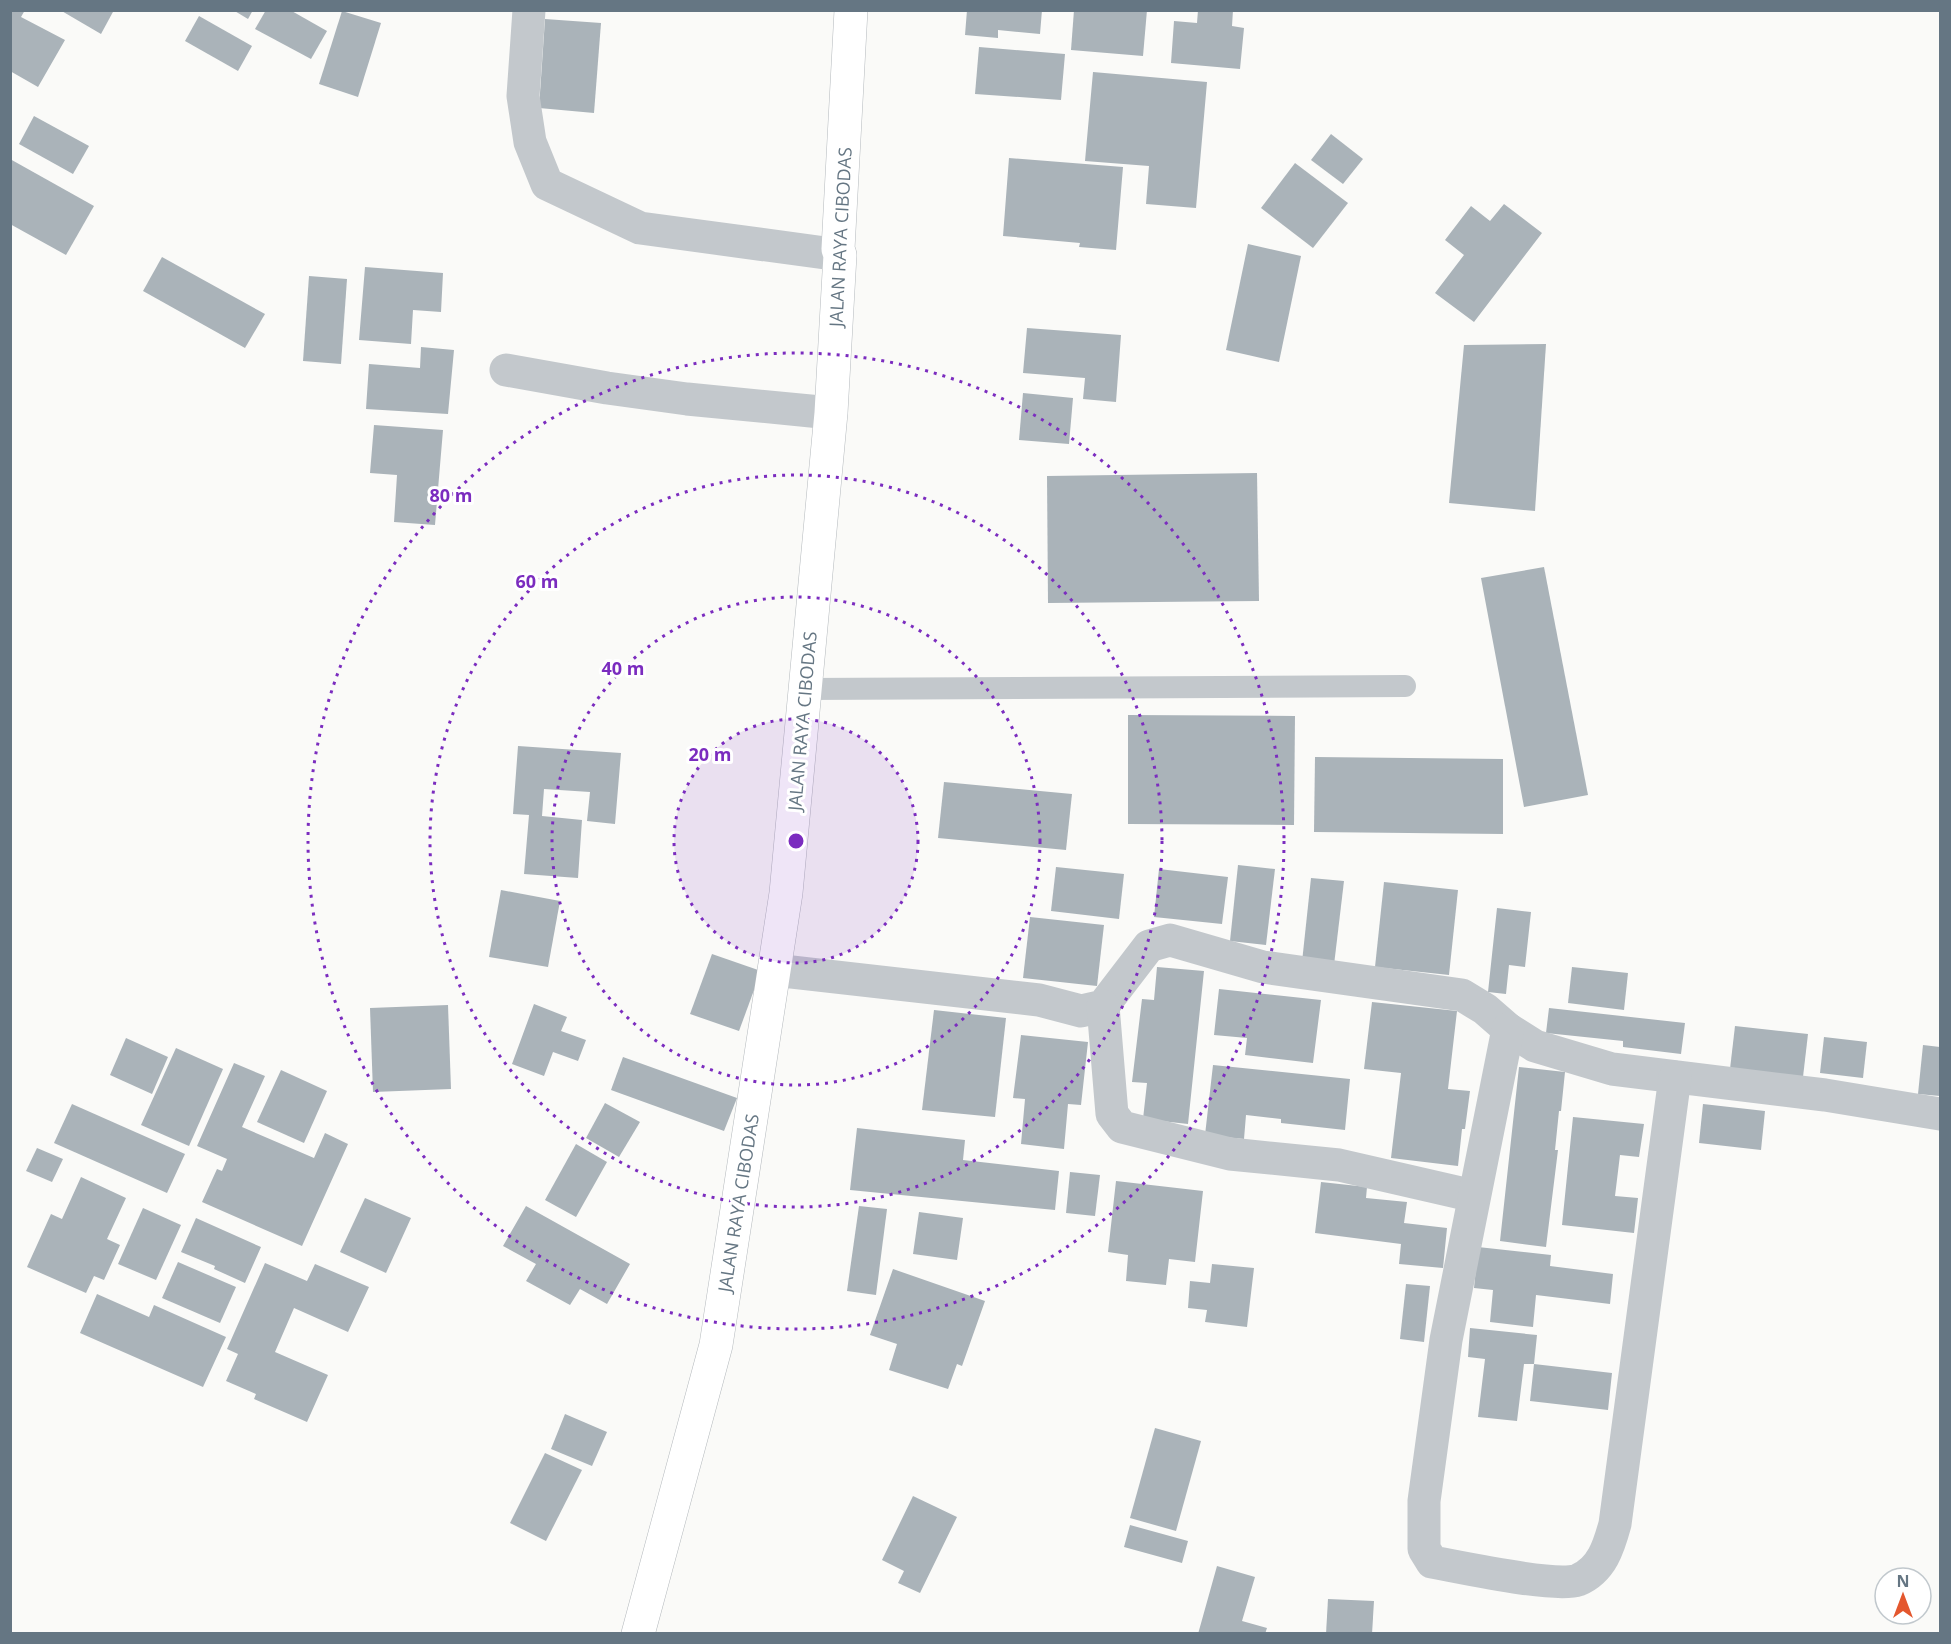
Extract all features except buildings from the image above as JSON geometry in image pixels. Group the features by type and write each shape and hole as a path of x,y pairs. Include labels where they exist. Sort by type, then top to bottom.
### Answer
{"highway":[{"name":"JALAN RAYA CIBODAS","path":"638,1634 716,1346 786,893 831,413 851,10"}],"street":[{"path":"529,10 523,96 530,142 547,183 640,228 840,255"},
{"path":"506,370 664,396 831,413"},
{"path":"774,970 1040,1000 1081,1011 1104,1006 1149,946 1170,940 1263,967 1462,995 1535,1046 1612,1069 1825,1095 1941,1114"},
{"path":"1104,1006 1112,1114 1122,1127 1230,1154 1340,1165 1474,1196"},
{"path":"1508,1029 1446,1340 1424,1501 1424,1549 1432,1562 1555,1582 1578,1580 1596,1568 1609,1546 1615,1524 1675,1077"}],"lane":[{"path":"806,689 1405,687"}]}
